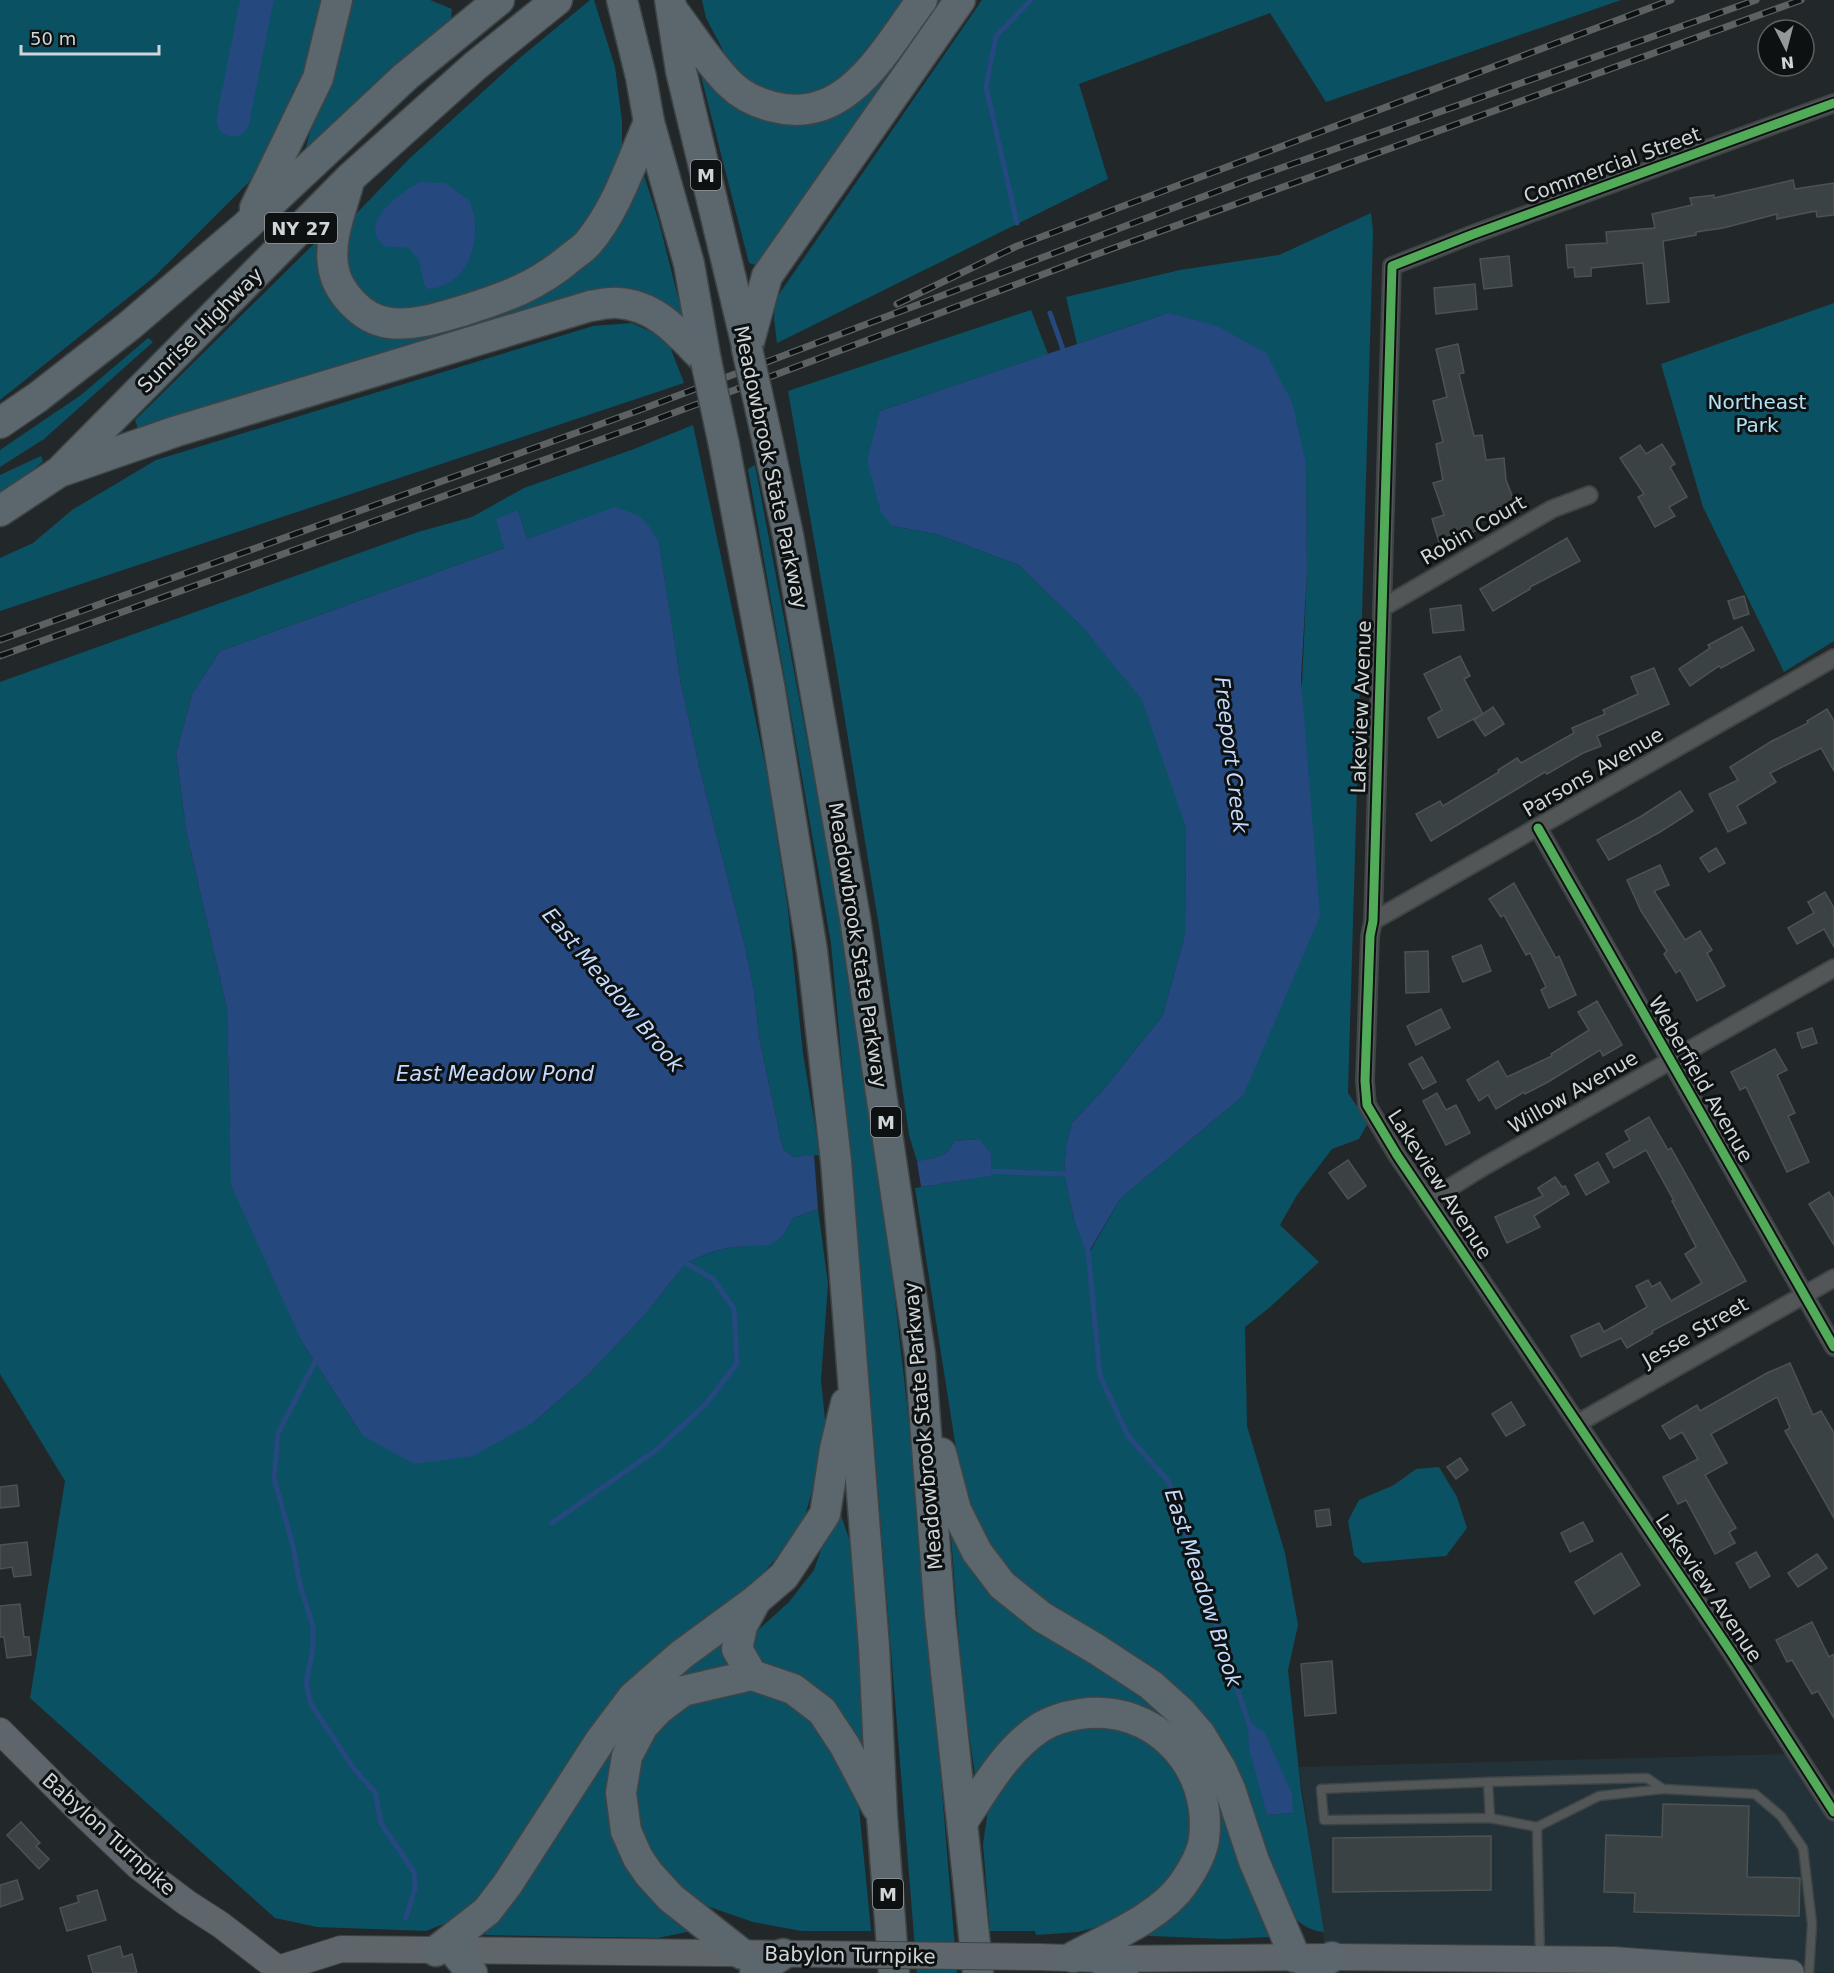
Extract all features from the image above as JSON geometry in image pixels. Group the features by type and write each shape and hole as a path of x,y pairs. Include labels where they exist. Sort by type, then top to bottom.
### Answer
{"highway":[{"path":"246,226 318,78 337,0"},
{"name":"NY 27","path":"0,423 38,397 129,326 246,226 405,77 499,0"},
{"name":"Sunrise Highway","path":"0,511 59,472 350,178 475,66 557,0"},
{"path":"671,4 729,83 741,94 758,103 795,110 813,109 839,99 855,87 922,0"},
{"path":"747,349 767,276 960,0"},
{"name":"Meadowbrook State Parkway","path":"622,3 649,122 689,264 769,685 812,951 836,1161 874,1647 882,1816 894,1973"},
{"name":"Meadowbrook State Parkway","path":"671,4 681,71 789,535 855,918 919,1344 940,1615 978,1973"},
{"path":"350,178 331,248 333,268 339,284 348,298 363,312 387,323 411,323 447,316 523,290 551,274 587,244 612,208 649,122"},
{"path":"59,472 177,431 590,306 617,303 637,306 654,313 669,324 706,361"},
{"path":"454,1958 507,1885 600,1741 633,1697 681,1655 756,1600 784,1576 825,1514 835,1449 853,1376"},
{"path":"923,1388 956,1510 977,1552 1002,1585 1042,1617 1151,1685 1182,1713 1200,1734 1230,1789 1254,1861 1312,1962"},
{"path":"752,1675 737,1649 742,1626 756,1600"},
{"path":"797,1954 749,1964 671,1898 638,1858 626,1831 621,1792 627,1756 643,1726 658,1708 683,1691 752,1675 793,1689 822,1711 845,1746 882,1816"},
{"path":"963,1821 1011,1751 1042,1727 1064,1717 1097,1712 1121,1714 1150,1727 1175,1745 1199,1784 1205,1817 1204,1840 1199,1857 1182,1886 1166,1903 1141,1919 1099,1963"}],"main road":[{"name":"Babylon Turnpike","path":"0,1731 139,1867 221,1925 274,1971 341,1949 454,1958 749,1964"},
{"name":"Babylon Turnpike","path":"797,1954 1039,1957 1099,1963 1613,1960 1791,1973"}],"street":[{"name":"Commercial Street","path":"1404,262 1493,227 1834,103"},
{"name":"Lakeview Avenue","path":"1404,262 1392,266 1373,921 1370,936 1365,1081 1367,1105 1397,1155 1731,1652 1834,1812"},
{"name":"Robin Court","path":"1382,608 1552,509 1589,495"},
{"name":"Parsons Avenue","path":"1373,921 1834,658"},
{"name":"Weberfield Avenue","path":"1538,828 1834,1347"},
{"name":"Willow Avenue","path":"1428,1201 1483,1167 1834,969"},
{"name":"Jesse Street","path":"1578,1423 1834,1278"}],"lane":[{"path":"1663,1790 1647,1778 1321,1789 1324,1820 1490,1818 1537,1827 1599,1796 1663,1790 1755,1794 1781,1816 1803,1848 1812,1924 1809,1973"},
{"path":"1488,1782 1490,1818"},
{"path":"1537,1827 1540,1959"}],"shaded area":[{"path":"1790,1754 1834,1820 1834,1973 1326,1954 1299,1767"}],"green space":[{"path":"0,0 325,0 306,80 293,91 283,123 249,182 154,277 0,400"},
{"path":"347,0 430,0 452,9 451,19 308,150 306,147"},
{"path":"590,0 594,0 615,67 622,121 622,146 610,194 565,256 517,285 390,316 343,276 352,218 409,159 521,57"},
{"path":"702,0 912,0 880,45 816,101 765,97 719,56 723,50 706,18"},
{"path":"936,0 950,0 759,266 749,263 694,49 790,121"},
{"path":"982,0 1621,0 1326,102 1270,13 1079,84 1108,179 777,343 774,319 775,300"},
{"path":"643,172 659,222 687,333 645,301 140,435 135,420 319,239 351,319 514,305"},
{"path":"1371,213 1372,273 1348,1093 1368,1123 1359,1139 1332,1149 1297,1195 1280,1225 1319,1262 1245,1327 1247,1426 1285,1553 1298,1625 1288,1670 1301,1790 1324,1932 1304,1925 1288,1911 1210,1728 1023,1593 981,1537 958,1461 915,1188 990,1176 979,1139 954,1141 944,1154 917,1161 909,1135 879,926 788,391 1031,310 1048,354 880,411 892,526 936,534 1019,565 1085,630 1145,700 1186,828 1185,934 1163,1015 1104,1089 1072,1123 1066,1146 1064,1174 1075,1223 1088,1255 1120,1199 1243,1096 1302,684 1307,572 1306,463 1168,313 1077,344 1066,297 1180,270 1279,255","holes":["1265,1734 1293,1813 1267,1815"]},
{"name":"Northeast Park","path":"1834,303 1834,641 1784,672 1703,507 1661,364"},
{"path":"632,323 667,339 684,383 0,611 0,558 33,543 72,510 156,460 593,326"},
{"path":"148,338 153,342 44,439 0,467 0,450 81,395"},
{"path":"693,425 768,778 788,910 803,1054 820,1155 794,1157 783,1149 759,1037 755,996 744,942 702,778 681,684 659,544 615,508 527,539 518,510 504,548 220,651 192,694 176,754 187,835 227,1009 230,1129 302,1342 362,1435 534,1422 587,1376 642,1318 686,1263 711,1252 732,1247 770,1244 783,1236 793,1218 818,1209 828,1284 821,1380 827,1439 805,1516 789,1543 471,1913 426,1931 317,1927 275,1918 30,1698 65,1481 0,1374 0,682 418,532 472,517 524,488 634,449"},
{"path":"41,456 43,461 0,498 0,475"},
{"path":"755,465 842,925 885,1212 918,1501 957,1973 917,1973 857,1229 831,943 748,469"},
{"path":"1439,1467 1457,1497 1467,1528 1446,1556 1363,1563 1354,1555 1348,1521 1359,1500 1394,1485 1416,1469"},
{"path":"837,1503 850,1542 869,1778 852,1742 749,1662 755,1633 789,1602 814,1570"},
{"path":"949,1510 981,1579 1171,1713 1204,1756 1274,1937 1223,1939 1128,1935 1199,1884 1202,1768 1088,1704 977,1789 963,1691"},
{"path":"730,1632 739,1670 693,1677 611,1788 696,1930 658,1938 485,1935 490,1919 629,1718"},
{"path":"754,1687 804,1706 836,1744 859,1808 871,1931 802,1931 753,1922 704,1905 660,1875 634,1824 635,1762 666,1716 708,1689"},
{"path":"1103,1722 1143,1734 1173,1757 1194,1802 1195,1844 1171,1888 1113,1923 1078,1932 1036,1935 1035,1931 990,1931 983,1844 988,1810 1011,1766 1053,1731"}],"water":[{"path":"420,182 445,183 470,201 475,221 473,247 465,267 450,282 428,289 424,285 419,260 409,248 384,246 376,234 378,219 383,211"},
{"path":"1168,313 1217,326 1266,353 1292,402 1306,463 1307,572 1301,679 1320,916 1243,1096 1120,1199 1087,1255 1075,1223 1064,1174 1066,1146 1072,1123 1104,1089 1163,1015 1185,934 1186,828 1142,700 1085,630 1019,565 936,534 892,526 881,512 867,461 880,411"},
{"name":"East Meadow Pond","path":"615,507 642,519 659,543 681,684 702,778 744,942 755,996 759,1037 783,1149 794,1157 814,1155 818,1209 793,1218 783,1236 770,1245 732,1247 711,1252 686,1263 642,1318 587,1376 534,1422 473,1456 414,1464 362,1435 302,1342 231,1185 227,1009 187,835 176,754 192,694 220,651 504,548 496,519 518,510 527,539"},
{"path":"979,1139 991,1154 991,1176 921,1187 917,1161 944,1154 954,1141"},
{"path":"1248,1721 1265,1733 1292,1794 1293,1813 1267,1815 1249,1748"}],"building":[{"path":"1793,180 1795,189 1834,183 1834,215 1817,217 1816,211 1777,219 1777,214 1663,241 1669,302 1647,304 1643,263 1591,268 1591,276 1575,277 1574,267 1568,268 1566,245 1607,243 1606,232 1655,228 1652,214 1692,205 1690,198 1714,195 1714,198"},
{"path":"1509,256 1512,286 1484,289 1480,259"},
{"path":"1475,284 1477,309 1436,314 1434,288"},
{"path":"1458,344 1464,373 1459,374 1474,436 1482,435 1486,460 1504,458 1506,480 1515,503 1476,519 1479,530 1439,542 1432,519 1444,515 1433,483 1443,480 1436,444 1443,442 1433,401 1447,397 1436,349"},
{"path":"1662,444 1675,464 1670,467 1687,497 1669,507 1675,516 1655,527 1638,497 1644,494 1620,458 1640,445 1646,454"},
{"path":"1567,538 1580,561 1530,587 1493,611 1480,589"},
{"path":"1744,596 1749,614 1734,619 1728,601"},
{"path":"1461,605 1464,630 1433,633 1430,609"},
{"path":"1742,627 1754,650 1721,668 1719,666 1690,686 1679,669 1710,648 1708,645"},
{"path":"1460,656 1470,676 1464,679 1483,714 1438,738 1428,718 1442,710 1424,674"},
{"path":"1654,668 1669,704 1597,736 1601,746 1583,753 1547,774 1545,772 1431,841 1416,814 1440,801 1443,806 1499,772 1498,770 1517,758 1521,763 1574,733 1572,728 1605,714 1603,710 1638,694 1631,677"},
{"path":"1493,707 1504,724 1485,736 1474,720"},
{"path":"1827,709 1834,721 1834,771 1821,748 1770,773 1776,782 1737,806 1746,823 1728,832 1709,794 1738,780 1730,767 1772,741 1808,723 1807,721"},
{"path":"1680,791 1693,811 1609,860 1597,840 1640,817"},
{"path":"1716,848 1725,863 1709,872 1700,858"},
{"path":"1660,865 1669,885 1654,891 1685,940 1700,931 1712,950 1707,953 1725,986 1697,1001 1680,970 1676,973 1664,954 1667,951 1641,911 1627,880"},
{"path":"1514,883 1556,958 1559,956 1576,995 1549,1008 1541,990 1546,987 1530,953 1526,955 1504,915 1501,917 1489,899"},
{"path":"1825,892 1834,908 1834,947 1824,929 1797,944 1788,928 1814,913 1808,902"},
{"path":"1481,945 1491,971 1463,982 1452,957"},
{"path":"1428,951 1429,992 1406,993 1405,952"},
{"path":"1597,1001 1622,1045 1603,1056 1600,1050 1548,1082 1525,1094 1524,1092 1496,1109 1488,1095 1479,1101 1467,1080 1498,1061 1507,1077 1552,1056 1551,1054 1589,1030 1578,1012"},
{"path":"1441,1009 1450,1028 1416,1045 1407,1026"},
{"path":"1812,1028 1817,1043 1802,1048 1797,1033"},
{"path":"1775,1049 1787,1070 1777,1075 1795,1113 1788,1116 1809,1162 1787,1172 1746,1087 1740,1090 1731,1072"},
{"path":"1422,1057 1436,1082 1423,1089 1409,1064"},
{"path":"1437,1093 1446,1110 1456,1105 1470,1133 1446,1145 1423,1101"},
{"path":"1649,1117 1668,1150 1671,1148 1746,1281 1652,1331 1653,1333 1627,1348 1621,1338 1581,1357 1571,1336 1599,1323 1604,1332 1647,1307 1636,1286 1648,1280 1652,1287 1660,1282 1671,1301 1702,1283 1685,1254 1696,1247 1646,1150 1614,1168 1606,1154 1630,1140 1625,1131"},
{"path":"1348,1160 1366,1186 1348,1199 1329,1173"},
{"path":"1598,1162 1609,1182 1586,1195 1575,1175"},
{"path":"1555,1177 1562,1187 1565,1186 1569,1194 1534,1216 1540,1227 1507,1243 1495,1217 1543,1196 1538,1188"},
{"path":"1829,1192 1834,1200 1834,1245 1809,1204"},
{"path":"1790,1363 1813,1415 1821,1411 1834,1433 1834,1518 1785,1431 1790,1428 1777,1397 1711,1434 1727,1463 1705,1475 1736,1528 1729,1532 1735,1543 1715,1554 1686,1500 1678,1504 1663,1477 1698,1459 1682,1432 1670,1439 1662,1426 1697,1405 1700,1411 1767,1373"},
{"path":"1511,1402 1525,1425 1506,1436 1492,1414"},
{"path":"1460,1458 1468,1470 1456,1479 1447,1467"},
{"path":"17,1485 19,1506 0,1508 0,1487"},
{"path":"1329,1509 1331,1525 1317,1527 1315,1511"},
{"path":"1583,1522 1593,1541 1570,1552 1561,1533"},
{"path":"27,1542 31,1575 14,1577 12,1567 0,1569 0,1545"},
{"path":"1756,1552 1770,1576 1750,1588 1736,1563"},
{"path":"1621,1553 1640,1585 1594,1614 1575,1582"},
{"path":"1817,1554 1827,1568 1798,1587 1788,1573"},
{"path":"20,1604 24,1637 29,1637 31,1655 7,1658 4,1637 0,1637 0,1606"},
{"path":"1812,1622 1829,1657 1834,1654 1834,1718 1818,1691 1812,1694 1792,1660 1787,1662 1776,1640"},
{"path":"1332,1661 1336,1713 1305,1716 1301,1664"},
{"path":"1663,1804 1749,1806 1747,1877 1800,1878 1799,1916 1634,1912 1635,1893 1604,1892 1606,1835 1662,1837"},
{"path":"21,1822 40,1843 36,1846 49,1859 39,1869 7,1835"},
{"path":"1491,1836 1491,1890 1333,1892 1333,1838"},
{"path":"17,1880 23,1899 0,1907 0,1885"},
{"path":"97,1890 106,1920 67,1931 60,1908 79,1902 77,1896"},
{"path":"120,1946 123,1957 132,1954 137,1973 93,1973 88,1956"}],"waterway":[{"name":"East Meadow Brook","path":"233,120 257,0"},
{"name":"Freeport Creek","path":"1017,223 986,87 996,36 1031,0"},
{"name":"Freeport Creek","path":"1050,313 1065,355"},
{"path":"984,1171 1064,1174"},
{"name":"East Meadow Brook","path":"1088,1250 1100,1376 1128,1436 1169,1482 1250,1727"},
{"path":"552,1523 656,1450 706,1404 737,1363 734,1309 713,1279 686,1263 684,1258"},
{"path":"318,1356 278,1433 274,1478 293,1546 300,1585 313,1626 313,1649 306,1683 311,1704 354,1769 375,1792 381,1823 414,1872 415,1888 406,1918"}],"railway":[{"path":"897,304 1017,246 1671,0"},
{"path":"0,640 637,411 1247,180 1756,0"},
{"path":"0,656 644,424 1089,257 1801,0"}],"cycle path":[{"path":"1834,103 1392,266 1373,921 1370,936 1365,1081 1367,1105 1397,1155 1731,1652 1834,1812"},
{"path":"1538,828 1834,1347"}]}
